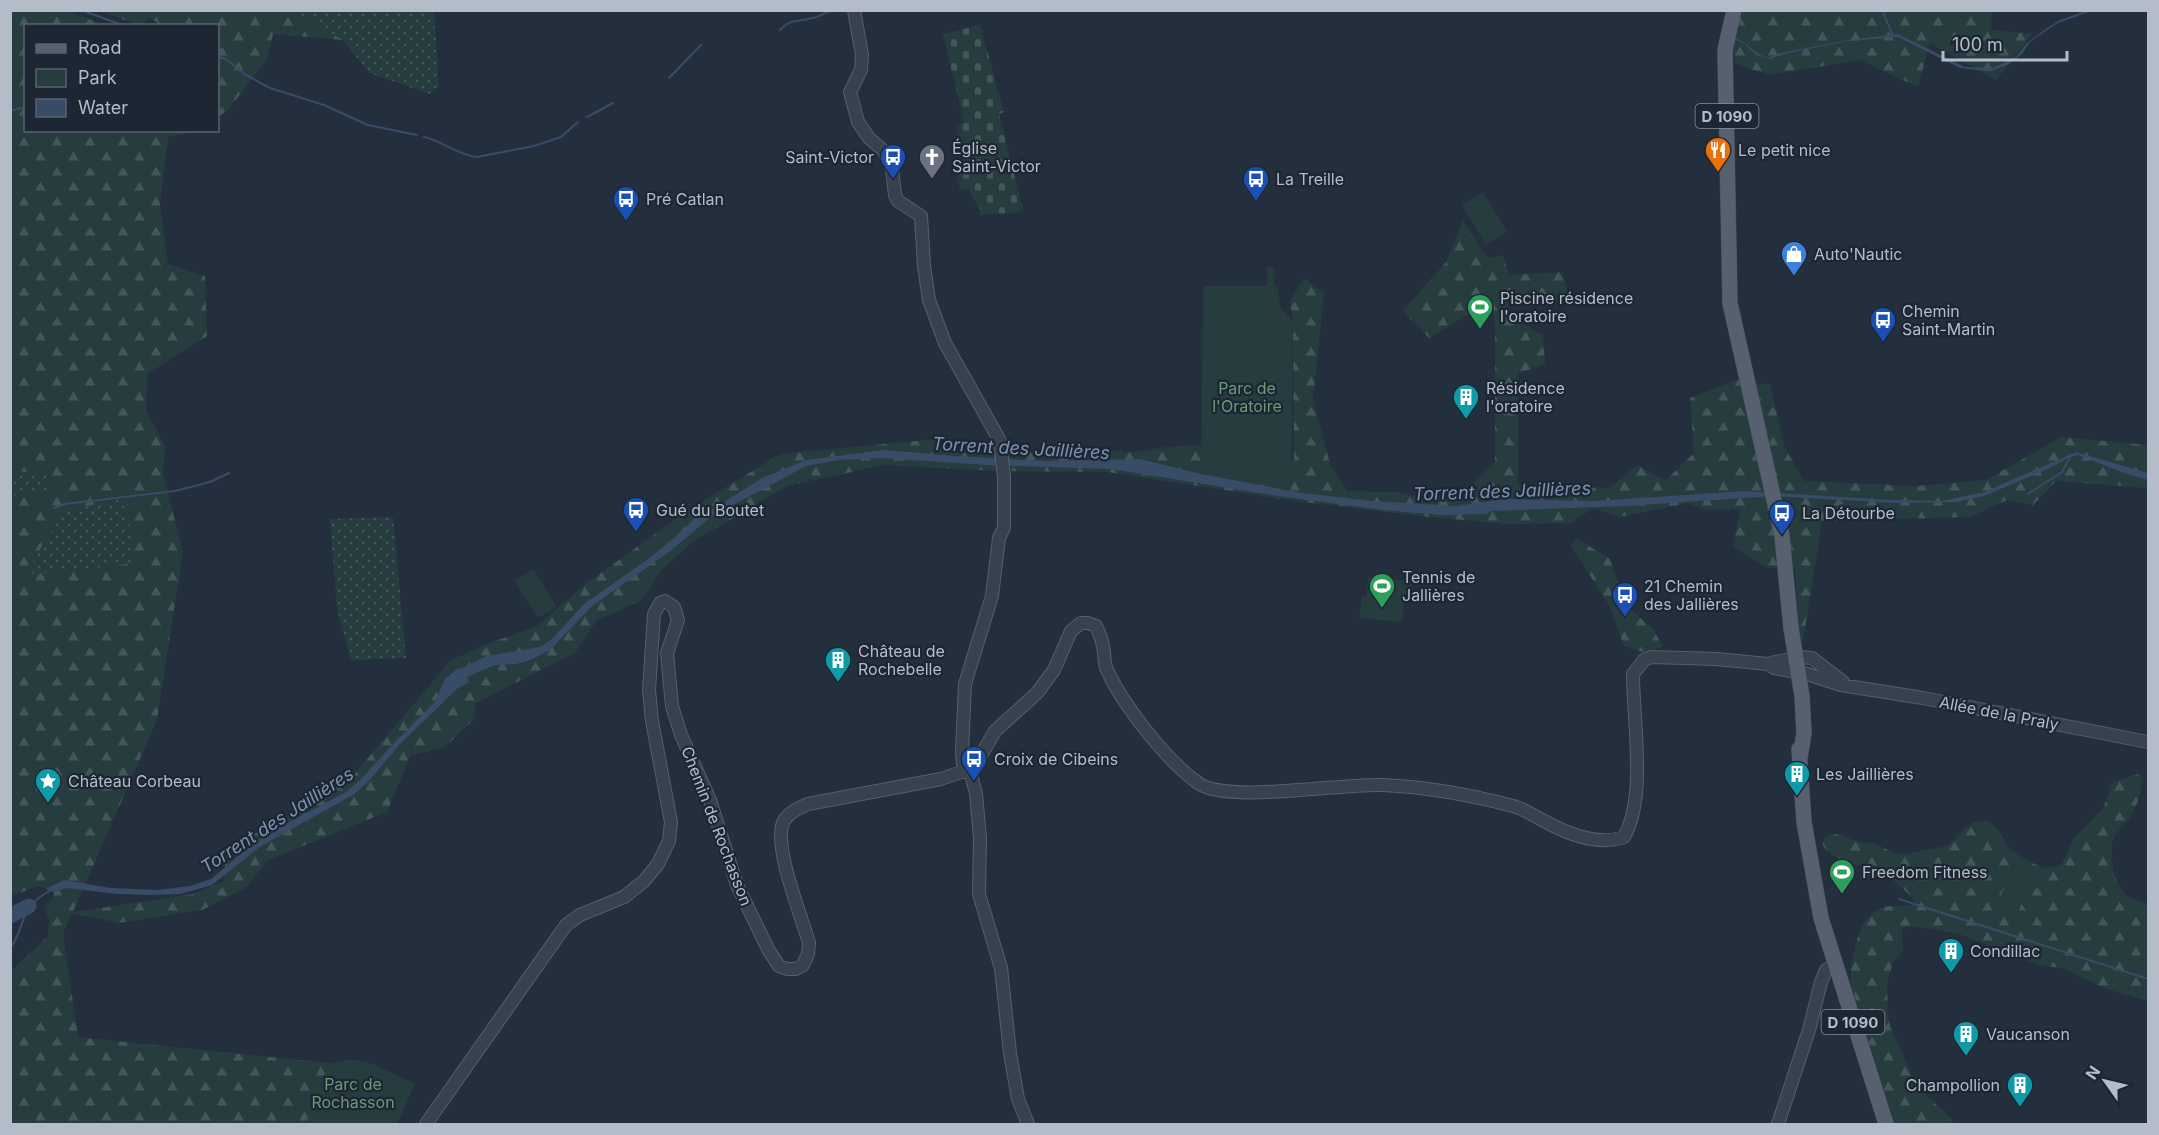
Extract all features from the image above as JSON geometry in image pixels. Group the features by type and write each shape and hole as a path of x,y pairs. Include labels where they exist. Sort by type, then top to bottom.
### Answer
{"main road":[{"name":"D 1090","path":"1733,17 1725,50 1730,303 1782,537 1795,665 1804,822 1821,918 1886,1125"},
{"name":"D 1090","path":"1871,1081 1871,1094 1879,1125"}],"street":[{"path":"854,10 862,55 861,70 850,92 858,122 869,138 885,151 892,168 895,195 898,201 921,216 929,300 945,343 1000,441 1004,528 999,538 992,596 964,684 962,752 963,765 974,783 976,793 980,838 979,894 1001,968 1010,1053 1018,1099 1028,1125"},
{"name":"Chemin de Rochasson","path":"426,1125 566,926 580,915 624,897 644,881 658,864 669,841 672,822 652,722 649,690 652,624 660,603 665,601 671,603 677,613 678,621 667,653 672,706 681,735 710,800 737,885 769,951 779,966 796,969 803,965 808,954 809,943 783,857 781,831 783,822 788,816 808,804 913,786 967,770"},
{"path":"967,770 976,764 995,731 1037,693 1054,670 1075,626 1088,623 1096,626 1101,636 1105,666 1135,716 1172,759 1198,783 1209,789 1254,792 1374,785 1451,792 1478,796 1518,807 1549,824 1588,839 1612,841 1624,837 1630,825 1635,802 1634,674 1644,660 1651,657 1675,657 1768,664 1774,668 1795,665"},
{"name":"Allée de la Praly","path":"1795,665 1812,658 1821,672 1850,686 2148,742"},
{"path":"1778,1125 1812,1019 1821,982 1826,970 1835,964"}],"green space":[{"path":"11,10 65,11 103,24 24,24 24,132 193,132 168,137 160,203 168,264 205,276 207,336 147,374 146,410 165,446 163,474 183,552 157,720 73,912 193,894 223,881 227,847 258,832 352,777 451,660 537,626 584,585 684,513 780,454 936,439 945,452 991,454 1088,450 1136,452 1198,445 1238,456 1294,461 1293,321 1290,302 1304,278 1324,293 1313,399 1330,464 1347,491 1397,492 1427,499 1473,484 1495,462 1493,300 1429,338 1403,311 1447,261 1463,220 1487,258 1503,255 1509,275 1562,272 1568,293 1558,302 1541,292 1508,298 1509,314 1543,336 1545,364 1518,374 1518,485 1609,488 1637,465 1665,481 1694,453 1690,398 1736,380 1770,385 1785,448 1804,481 1916,486 1986,480 2061,437 2148,445 2148,488 2056,481 2033,505 2007,500 1970,517 1822,521 1803,641 1799,639 1795,568 1768,568 1733,547 1740,509 1706,510 1688,503 1620,517 1593,508 1571,523 1507,524 1294,501 1108,472 998,471 884,465 787,486 691,543 660,572 642,600 597,620 575,653 476,703 474,719 445,747 410,756 387,812 268,860 246,888 202,910 119,923 72,913 63,933 78,1037 329,1063 306,1124 11,1124 11,971 48,936 49,922 45,907 53,898 54,892 38,886 11,896 11,496 50,492 46,474 17,471 11,477","holes":["126,496 133,563 76,571 29,574 28,570 62,513"]},
{"path":"1992,10 1991,30 2032,34 1996,80 1930,43 1918,87 1860,60 1769,75 1736,64 1726,26 1731,11"},
{"path":"101,11 292,11 343,40 273,34 268,57 229,109 219,116 219,24 158,24 149,17 144,24 135,24"},
{"path":"292,11 434,11 439,86 430,94 369,73 343,40"},
{"path":"980,25 1004,112 999,114 1023,209 1020,210 1021,212 980,215 981,211 968,189 960,190 955,163 966,160 956,125 964,122 943,34"},
{"path":"1483,192 1507,232 1486,245 1462,205"},
{"name":"Parc de l'Oratoire","path":"1267,267 1274,267 1275,286 1278,286 1280,307 1293,321 1291,490 1201,474 1203,286 1267,286"},
{"path":"16,471 46,474 50,493 11,496 11,477"},
{"path":"127,496 133,563 76,571 29,574 28,570 62,513"},
{"path":"393,517 406,658 351,660 337,609 330,519"},
{"path":"1576,538 1610,559 1621,591 1627,596 1629,608 1653,629 1663,647 1642,652 1624,646 1609,605 1571,546"},
{"path":"533,569 557,607 538,618 514,580"},
{"path":"1369,577 1412,581 1410,601 1404,601 1402,622 1359,618 1362,597 1366,597"},
{"path":"2138,774 2142,778 2140,795 2130,817 2115,835 2112,860 2116,879 2125,894 2148,904 2148,1001 2104,988 2065,969 2041,965 2008,954 1957,933 1907,926 1902,930 1903,950 1893,963 1887,983 1890,1026 1919,1089 1948,1115 1954,1124 1894,1124 1851,985 1852,965 1860,931 1872,913 1885,907 1914,904 1913,898 1884,874 1834,856 1822,844 1825,838 1830,834 1837,834 1901,854 1946,846 1972,823 1984,821 1996,827 2008,847 2015,853 2039,866 2051,868 2062,864 2074,838 2103,808 2111,783"},
{"path":"2014,864 2034,872 2018,913 1997,905"},
{"name":"Parc de Rochasson","path":"350,1060 367,1062 415,1084 397,1124 306,1124 329,1063"}],"water":[{"path":"2091,11 2056,24 2030,42 2022,54 2009,64 1986,71 1960,68 1898,37 1848,41 1770,59 1756,55 1745,44 1734,39 1734,37 1739,39 1767,58 1781,53 1849,40 1898,34 1965,67 1993,68 2016,57 2027,43 2060,20"},
{"path":"884,450 1045,461 1140,459 1201,474 1302,493 1372,501 1457,506 1503,499 1595,501 1745,491 1942,501 1984,492 2076,452 2148,473 2148,480 2078,455 1984,496 1958,502 1895,503 1774,496 1440,515 1285,497 1111,469 987,465 881,458 838,460 806,466 711,517 669,552 592,606 550,650 528,661 495,665 467,677 469,682 458,688 401,743 368,782 353,795 261,846 212,885 180,894 151,895 67,888 54,892 46,889 64,880 111,888 158,890 190,886 211,879 255,842 346,792 435,702 445,679 457,669 487,656 540,647 552,639 585,603 647,560 695,518 762,478 806,460"}],"waterway":[{"path":"81,10 120,24"},
{"path":"780,30 792,22 817,17 831,10"},
{"path":"1883,12 1893,36"},
{"path":"669,78 701,45"},
{"path":"219,56 270,88 324,105 368,125 417,135"},
{"path":"587,117 613,103"},
{"path":"10,111 24,108"},
{"path":"424,137 463,154 477,157 534,146 561,137 578,122"},
{"path":"2028,494 2062,472 2071,455"},
{"path":"54,508 65,504 175,491 210,482 229,473"},
{"path":"10,949 28,910 33,903 51,890"},
{"path":"1899,899 2148,979"},
{"path":"10,916 29,906"}],"place":[{"name":"Le petit nice","path":"1718,173"},
{"name":"Saint-Victor","path":"893,180"},
{"name":"Église Saint-Victor","path":"932,180"},
{"name":"La Treille","path":"1256,202"},
{"name":"Pré Catlan","path":"626,222"},
{"name":"Auto'Nautic","path":"1794,277"},
{"name":"Piscine résidence l'oratoire","path":"1480,330"},
{"name":"Chemin Saint-Martin","path":"1883,343"},
{"name":"Résidence l'oratoire","path":"1466,420"},
{"name":"Gué du Boutet","path":"636,533"},
{"name":"La Détourbe","path":"1782,536"},
{"name":"Tennis de Jallières","path":"1382,609"},
{"name":"21 Chemin des Jallières","path":"1625,618"},
{"name":"Château de Rochebelle","path":"838,683"},
{"name":"Croix de Cibeins","path":"974,782"},
{"name":"Les Jaillières","path":"1797,797"},
{"name":"Château Corbeau","path":"48,804"},
{"name":"Freedom Fitness","path":"1842,895"},
{"name":"Condillac","path":"1951,974"},
{"name":"Vaucanson","path":"1966,1057"},
{"name":"Champollion","path":"2020,1108"}],"water label":[{"name":"Torrent des Jaillières","path":"1021,448"},
{"name":"Torrent des Jaillières","path":"1502,491"},
{"name":"Torrent des Jaillières","path":"277,820"}]}
